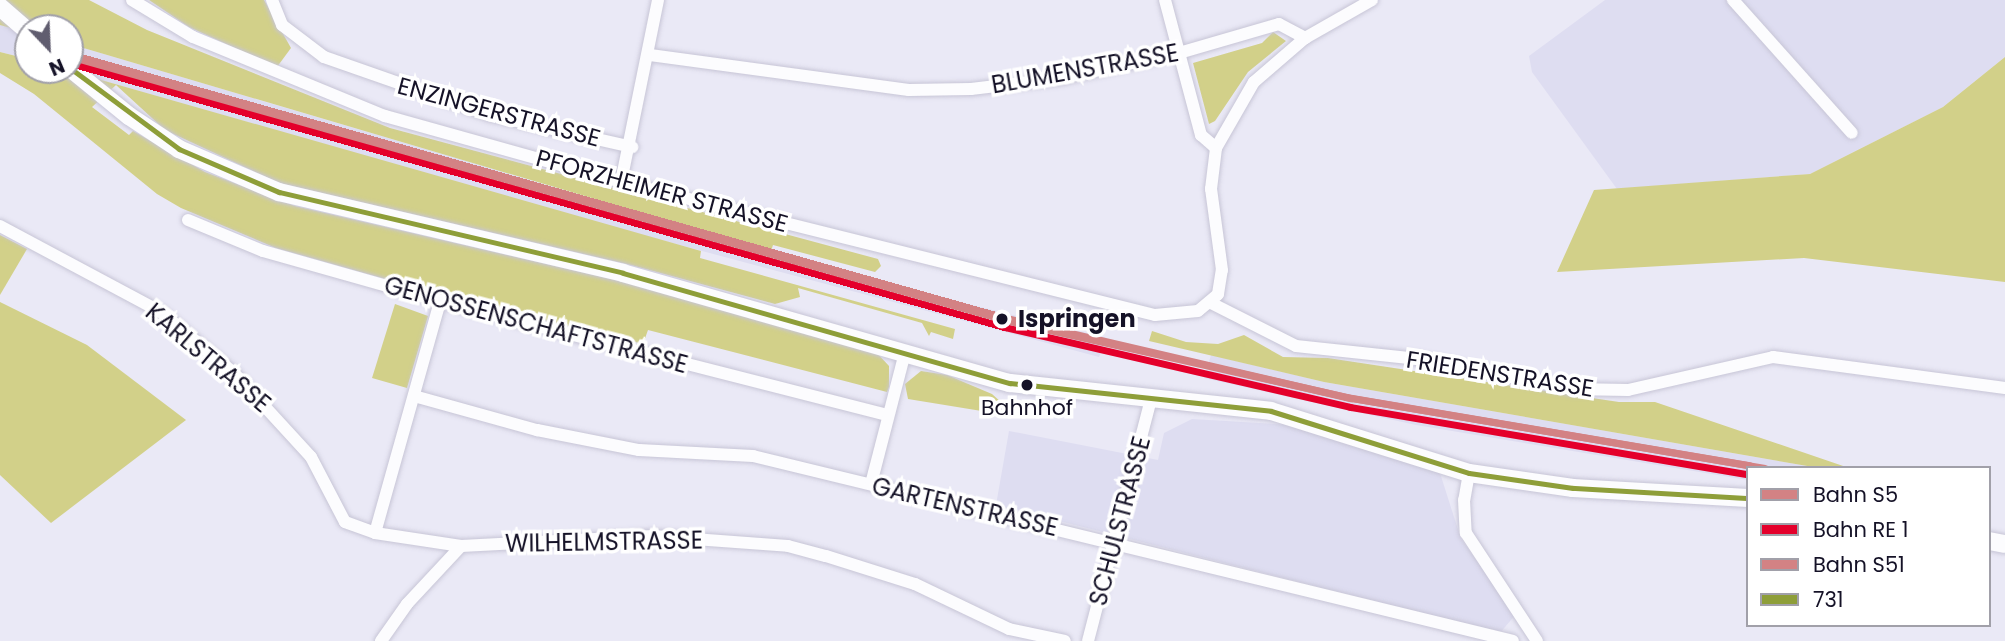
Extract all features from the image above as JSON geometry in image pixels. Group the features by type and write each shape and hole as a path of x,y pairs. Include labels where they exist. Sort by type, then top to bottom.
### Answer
{"main road":[{"path":"0,7 14,19"},
{"path":"84,79 129,116 213,165 307,201 623,273 785,315 905,354 1020,385 1271,411 1469,473 1573,488 1746,498"}],"street":[{"name":"PFORZHEIMER STRASSE","path":"132,0 193,37 321,93 386,116 621,182 1155,315 1182,315 1211,303"},
{"name":"ENZINGERSTRASSE","path":"272,0 282,25 324,57 466,107 632,147"},
{"path":"621,182 632,147 658,0"},
{"path":"1165,0 1201,135 1216,148"},
{"path":"1211,303 1221,285 1222,270 1211,189 1216,148 1254,82 1305,38 1372,0"},
{"path":"1733,0 1852,133"},
{"name":"BLUMENSTRASSE","path":"650,55 909,90 971,89 1063,78 1179,53 1279,24 1305,38"},
{"name":"GENOSSENSCHAFTSTRASSE","path":"188,220 255,248 440,301 888,415"},
{"name":"KARLSTRASSE","path":"0,226 161,312 270,408 311,457 345,522 374,533 461,546"},
{"path":"374,533 440,301"},
{"name":"FRIEDENSTRASSE","path":"1211,303 1296,346 1418,359 1572,389 1628,390 1773,357 2005,388"},
{"path":"871,484 905,354"},
{"name":"GARTENSTRASSE","path":"414,396 537,430 639,450 752,456 1112,541 1513,641"},
{"name":"SCHULSTRASSE","path":"1088,641 1151,400"},
{"path":"1469,473 1464,500 1466,533 1537,641"},
{"name":"WILHELMSTRASSE","path":"461,546 653,536 788,546 915,584 1008,635 1065,641"},
{"path":"381,641 407,604 461,546"}],"shaded area":[{"path":"0,0 89,0 147,30 390,128 878,259 881,266 875,272 773,245 771,251 84,48 84,14 14,14 14,29 0,25"},
{"path":"149,0 264,0 291,48 277,67 189,27"},
{"path":"1605,0 2005,0 2005,57 1943,107 1810,174 1617,189 1532,72 1529,56"},
{"path":"0,25 14,29 14,56 0,52"},
{"path":"1273,32 1286,41 1248,72 1215,121 1209,124 1193,63 1262,43"},
{"path":"84,48 865,279 1107,338 1099,357 515,201 84,75"},
{"path":"0,52 14,56 14,82 0,73"},
{"path":"2005,57 2005,282 1804,258 1557,272 1594,190 1810,174 1943,107"},
{"path":"84,75 701,251 700,258 955,329 953,339 931,332 929,336 922,323 798,288 800,297 775,304 631,265 279,183 165,130 116,85 92,107 129,135 133,131 205,172 295,206 637,285 876,352 889,366 889,387 887,392 648,330 643,344 456,299 276,248 181,208 157,194 34,94 18,84 84,84"},
{"path":"0,235 27,249 0,295"},
{"path":"0,302 87,345 186,420 51,523 0,475"},
{"path":"395,304 428,316 407,388 372,378"},
{"path":"1152,331 1186,342 1218,344 1244,335 1283,357 1328,358 1619,402 1655,402 1843,466 1807,466 1324,382 1149,341"},
{"path":"1211,355 1324,382 1807,466 1746,466 1746,480 1416,425 1204,378"},
{"path":"921,371 947,375 992,394 1002,403 1000,414 908,399 905,384"},
{"path":"1192,419 1292,425 1440,473 1461,539 1516,614 1500,633 996,505 1009,431 1158,460 1164,433"}],"rail line":[{"name":"S5","path":"84,58 1006,318 1351,398 1752,466"},
{"name":"S51","path":"84,60 1005,320 1346,397 1749,465"}],"transit line":[{"path":"84,67 1004,327 1350,407 1746,474"},
{"name":"731","path":"84,78 179,149 279,192 623,273 1010,383 1271,411 1469,473 1573,488 1746,498"}],"place":[{"name":"Ispringen","path":"1002,319"},
{"name":"Bahnhof","path":"1027,385"}]}
